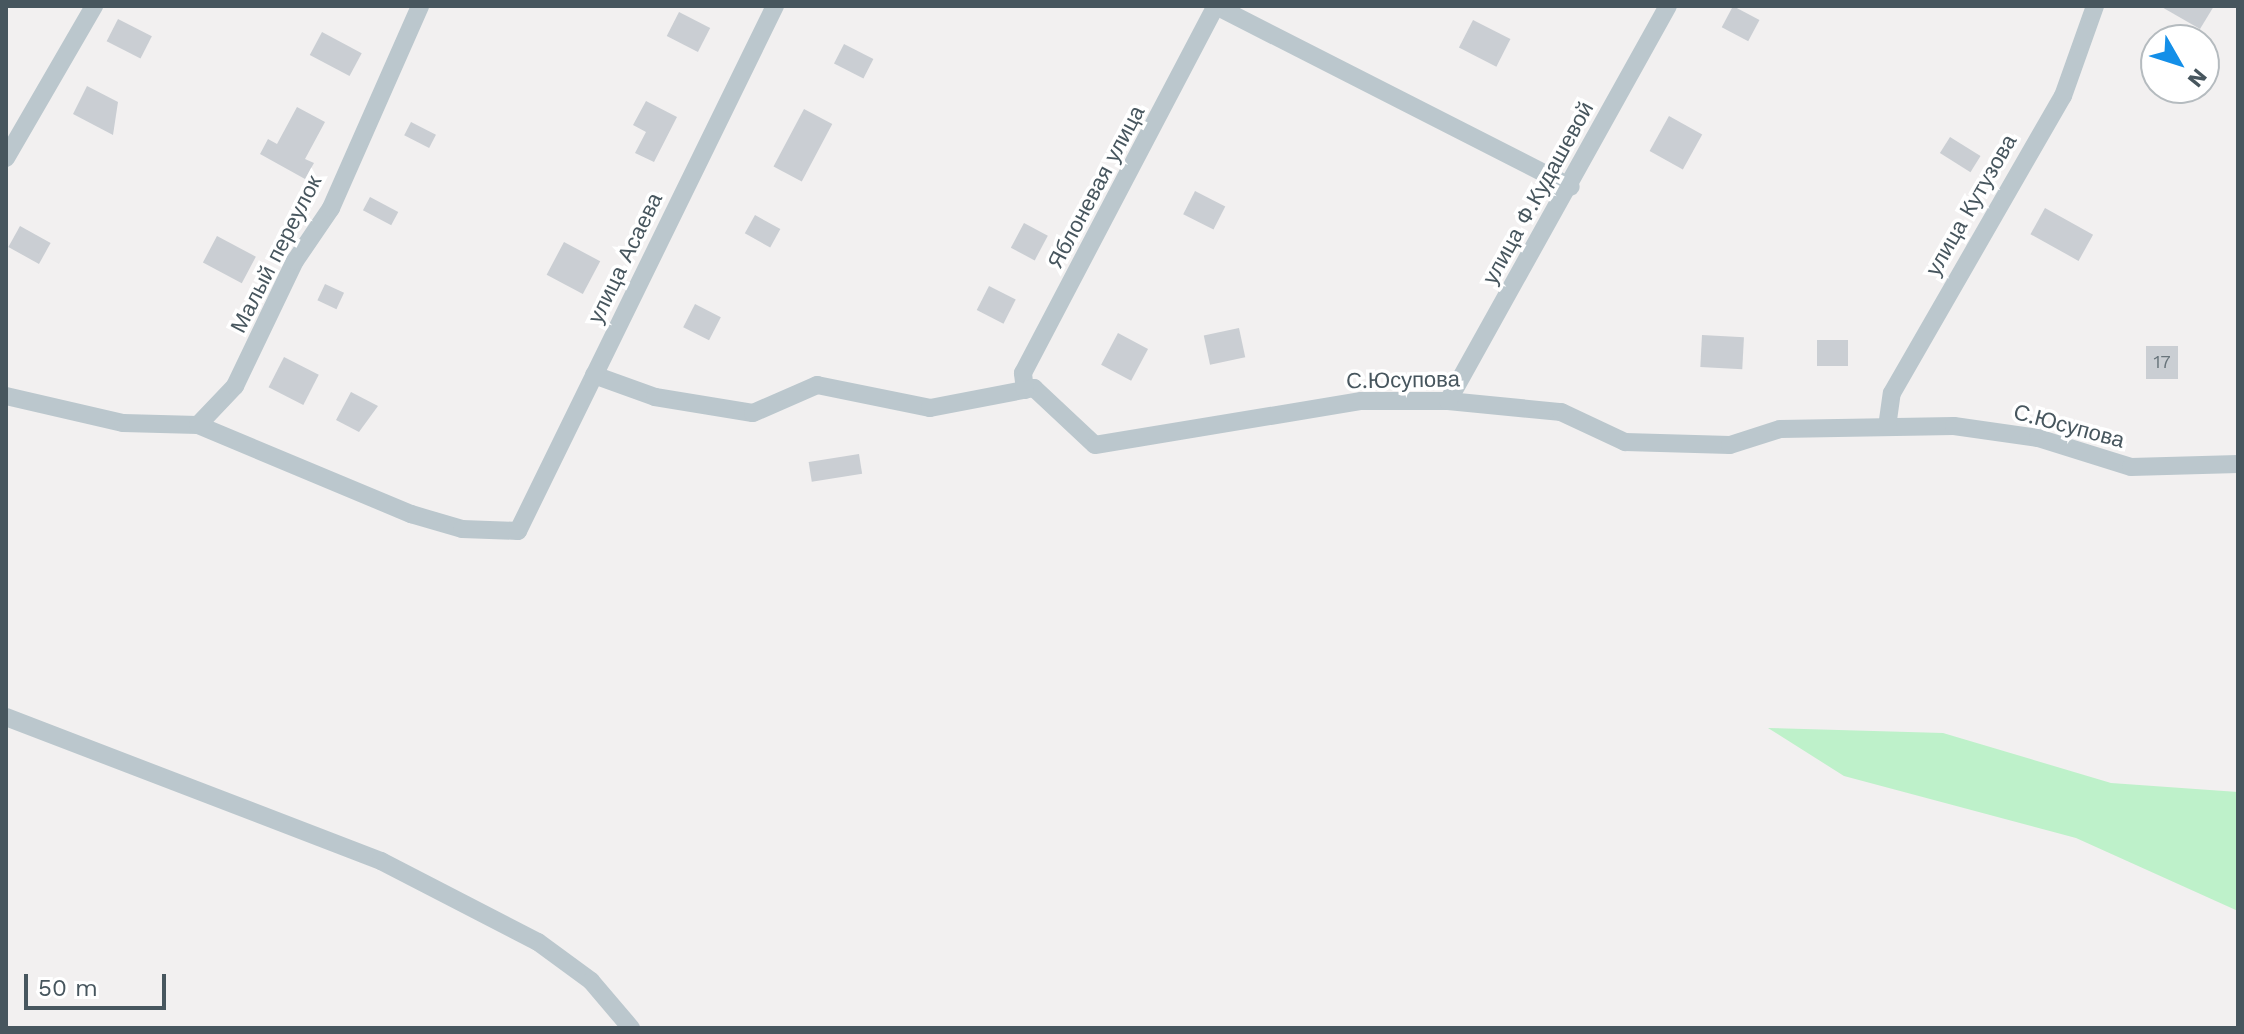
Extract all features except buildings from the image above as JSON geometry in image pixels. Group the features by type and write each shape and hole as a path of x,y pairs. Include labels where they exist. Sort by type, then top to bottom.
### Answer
{"street":[{"path":"6,158 94,6"},
{"name":"Малый переулок","path":"198,425 235,386 295,261 331,208 420,6"},
{"name":"улица Асаева","path":"198,425 411,514 462,529 518,531 775,6"},
{"path":"1216,6 1571,187"},
{"name":"Яблоневая улица","path":"1025,390 1023,373 1216,6"},
{"name":"улица Ф.Кудашевой","path":"1448,401 1571,187 1668,6"},
{"name":"улица Кутузова","path":"1887,427 1892,393 2063,96 2095,6"},
{"path":"594,375 655,397 753,413 817,385 930,408 1025,390"},
{"name":"С.Юсупова","path":"1025,390 1034,388 1095,445 1361,401 1448,401 1561,412 1625,442 1730,445 1780,429 1954,426 2038,438 2131,467 2238,464"},
{"path":"6,396 123,423 198,425"},
{"path":"6,717 381,861 538,942 591,981 631,1028"}],"green space":[{"path":"1768,728 1943,733 2111,783 2238,792 2238,911 2076,838 1844,776"}]}
